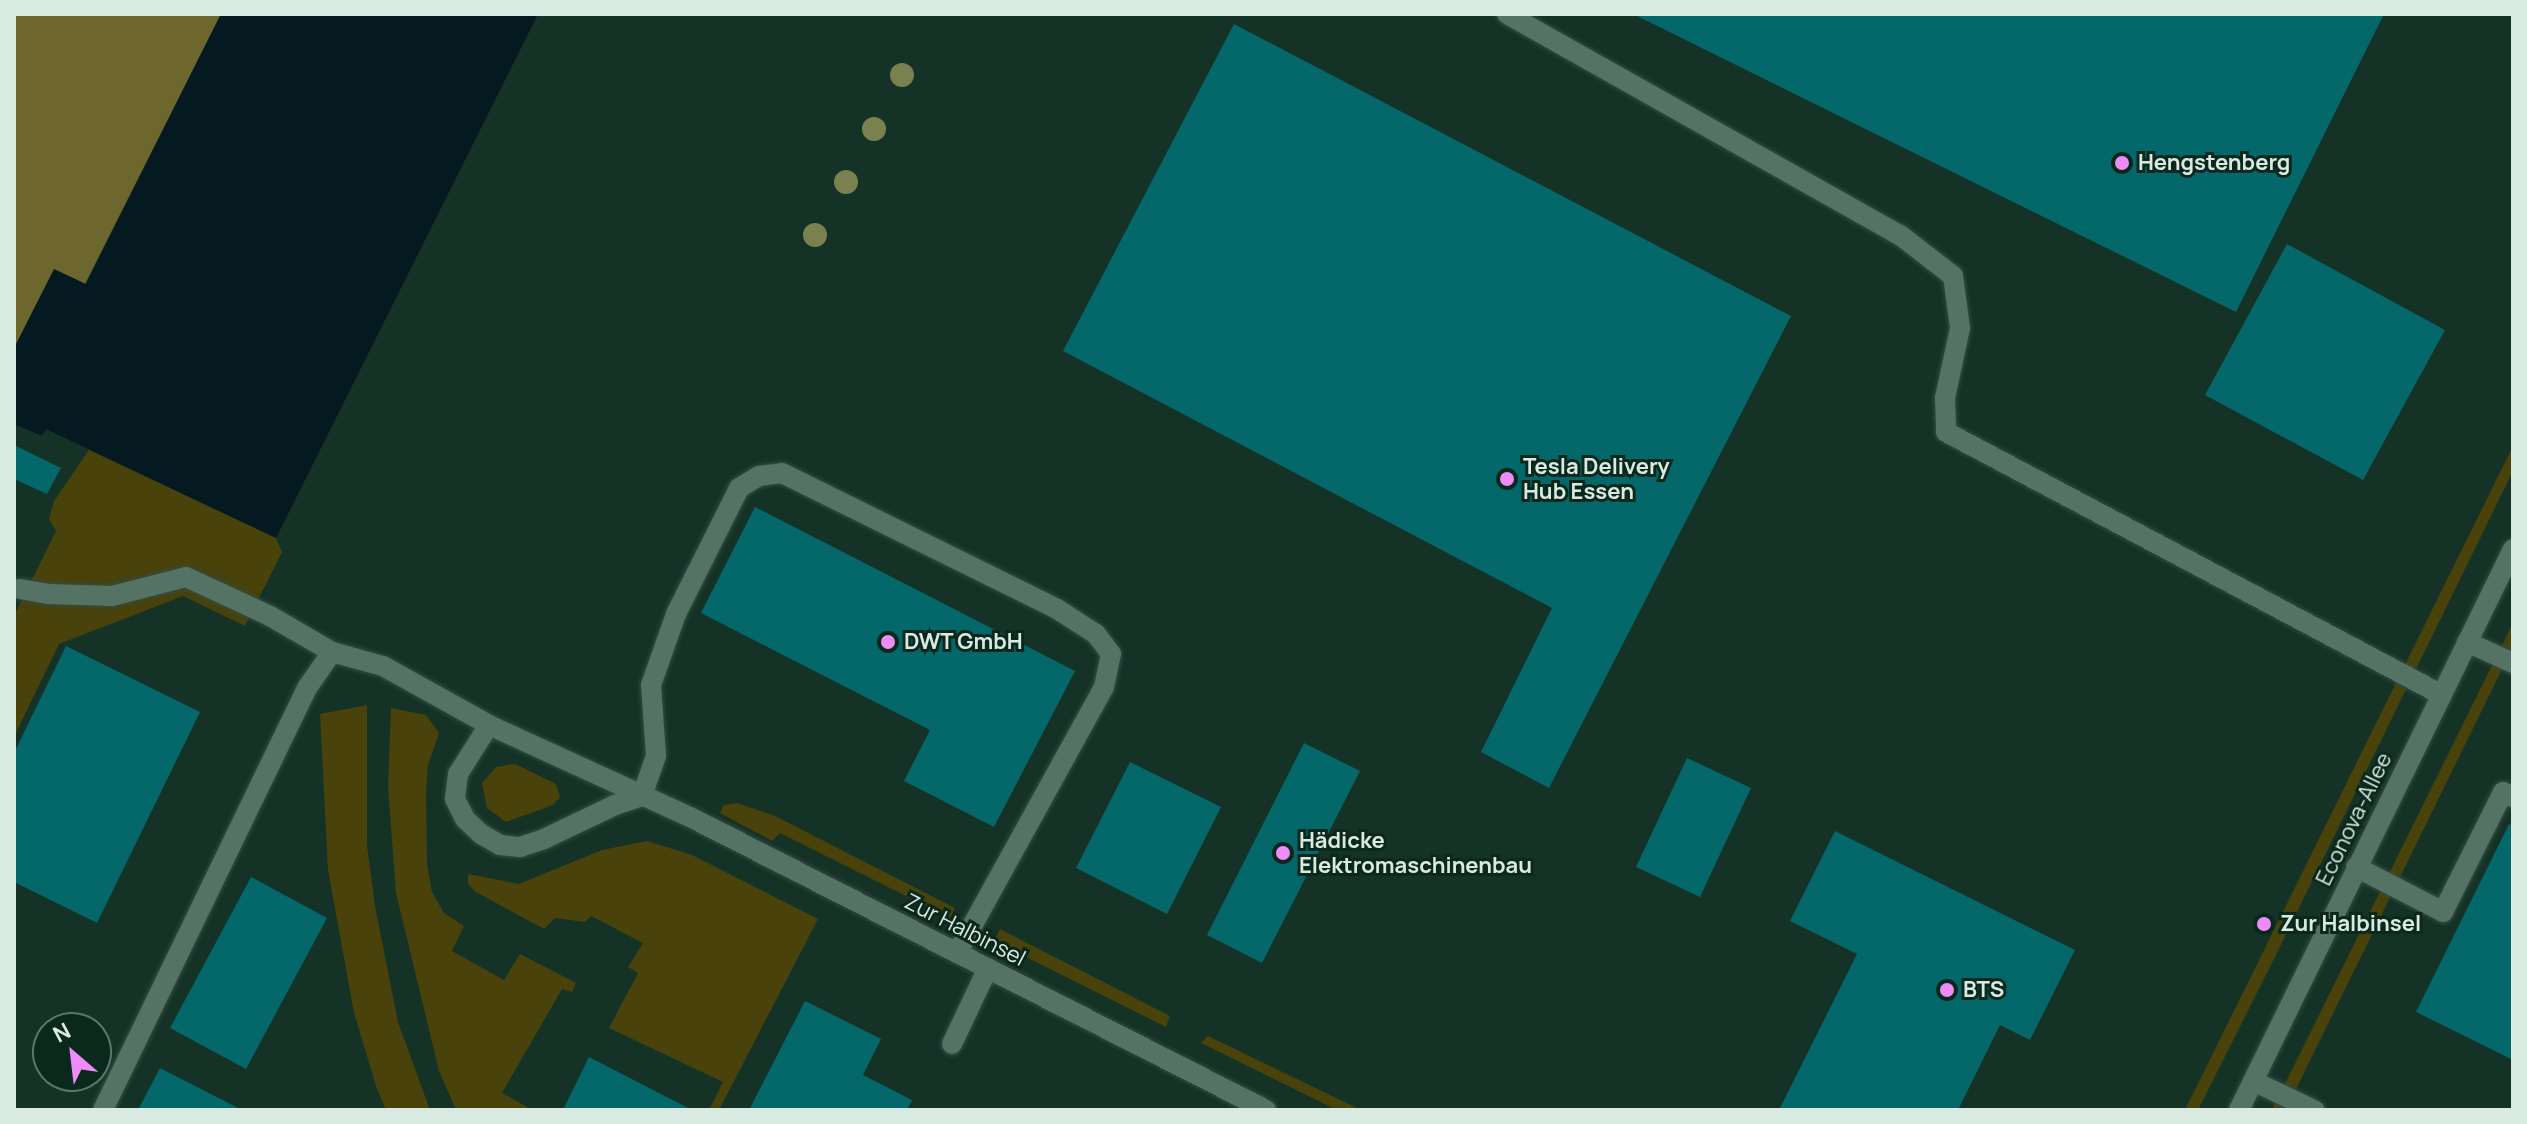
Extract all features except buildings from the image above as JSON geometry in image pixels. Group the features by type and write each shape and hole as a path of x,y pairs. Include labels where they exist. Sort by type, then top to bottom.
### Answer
{"street":[{"path":"1507,14 1900,235 1953,276 1960,328 1945,398 1946,432 2442,695"},
{"path":"489,725 458,774 455,799 465,819 481,834 500,845 520,847 544,839 615,805 642,796 656,756 651,685 676,614 739,488 759,476 782,473 1057,609 1096,634 1111,654 1104,687 957,953"},
{"name":"Econova-Allee","path":"2239,1110 2513,549"},
{"name":"Zur Halbinsel","path":"20,589 48,594 112,596 186,577 270,616 332,652 383,666 489,725 642,796 1266,1110"},
{"path":"2467,642 2513,663"},
{"path":"103,1110 307,688 332,652"},
{"path":"2356,867 2443,912 2503,792 2513,797"},
{"path":"952,1044 988,968"},
{"path":"2253,1081 2314,1110"}],"shaded area":[{"path":"14,14 221,14 85,284 14,348"},
{"path":"2513,446 2513,471 2274,959 2198,1110 2185,1110"},
{"path":"89,450 276,538 282,552 245,626 183,596 59,644 14,737 14,616 56,531 49,519 54,501"},
{"path":"2513,623 2513,647 2286,1110 2272,1110"},
{"path":"367,705 367,845 375,906 398,1022 430,1110 386,1110 377,1089 354,1013 328,870 320,714"},
{"path":"391,708 426,715 439,733 428,765 427,864 432,892 444,913 464,926 452,951 504,980 520,954 576,983 572,992 562,989 502,1093 527,1107 526,1110 456,1110 439,1071 396,893 388,788"},
{"path":"515,764 556,784 560,797 553,805 506,822 487,808 482,783 496,767"},
{"path":"737,803 775,816 955,908 950,918 780,833 772,841 720,813 724,805"},
{"path":"647,841 692,855 818,919 719,1110 709,1110 723,1082 609,1028 638,973 628,967 643,943 591,916 585,922 555,918 544,929 474,891 468,883 468,874 519,884 602,850"},
{"path":"1000,929 1170,1016 1166,1027 994,941"},
{"path":"1208,1036 1361,1110 1337,1110 1201,1043"}],"water":[{"path":"221,14 538,14 276,538 46,429 42,436 14,424 14,348 54,269 86,284"}],"place":[{"name":"Hengstenberg","path":"2122,163"},
{"name":"Tesla Delivery Hub Essen","path":"1507,479"},
{"name":"DWT GmbH","path":"888,642"},
{"name":"Hädicke Elektromaschinenbau","path":"1283,853"},
{"name":"Zur Halbinsel","path":"2264,924"},
{"name":"BTS","path":"1947,990"}]}
